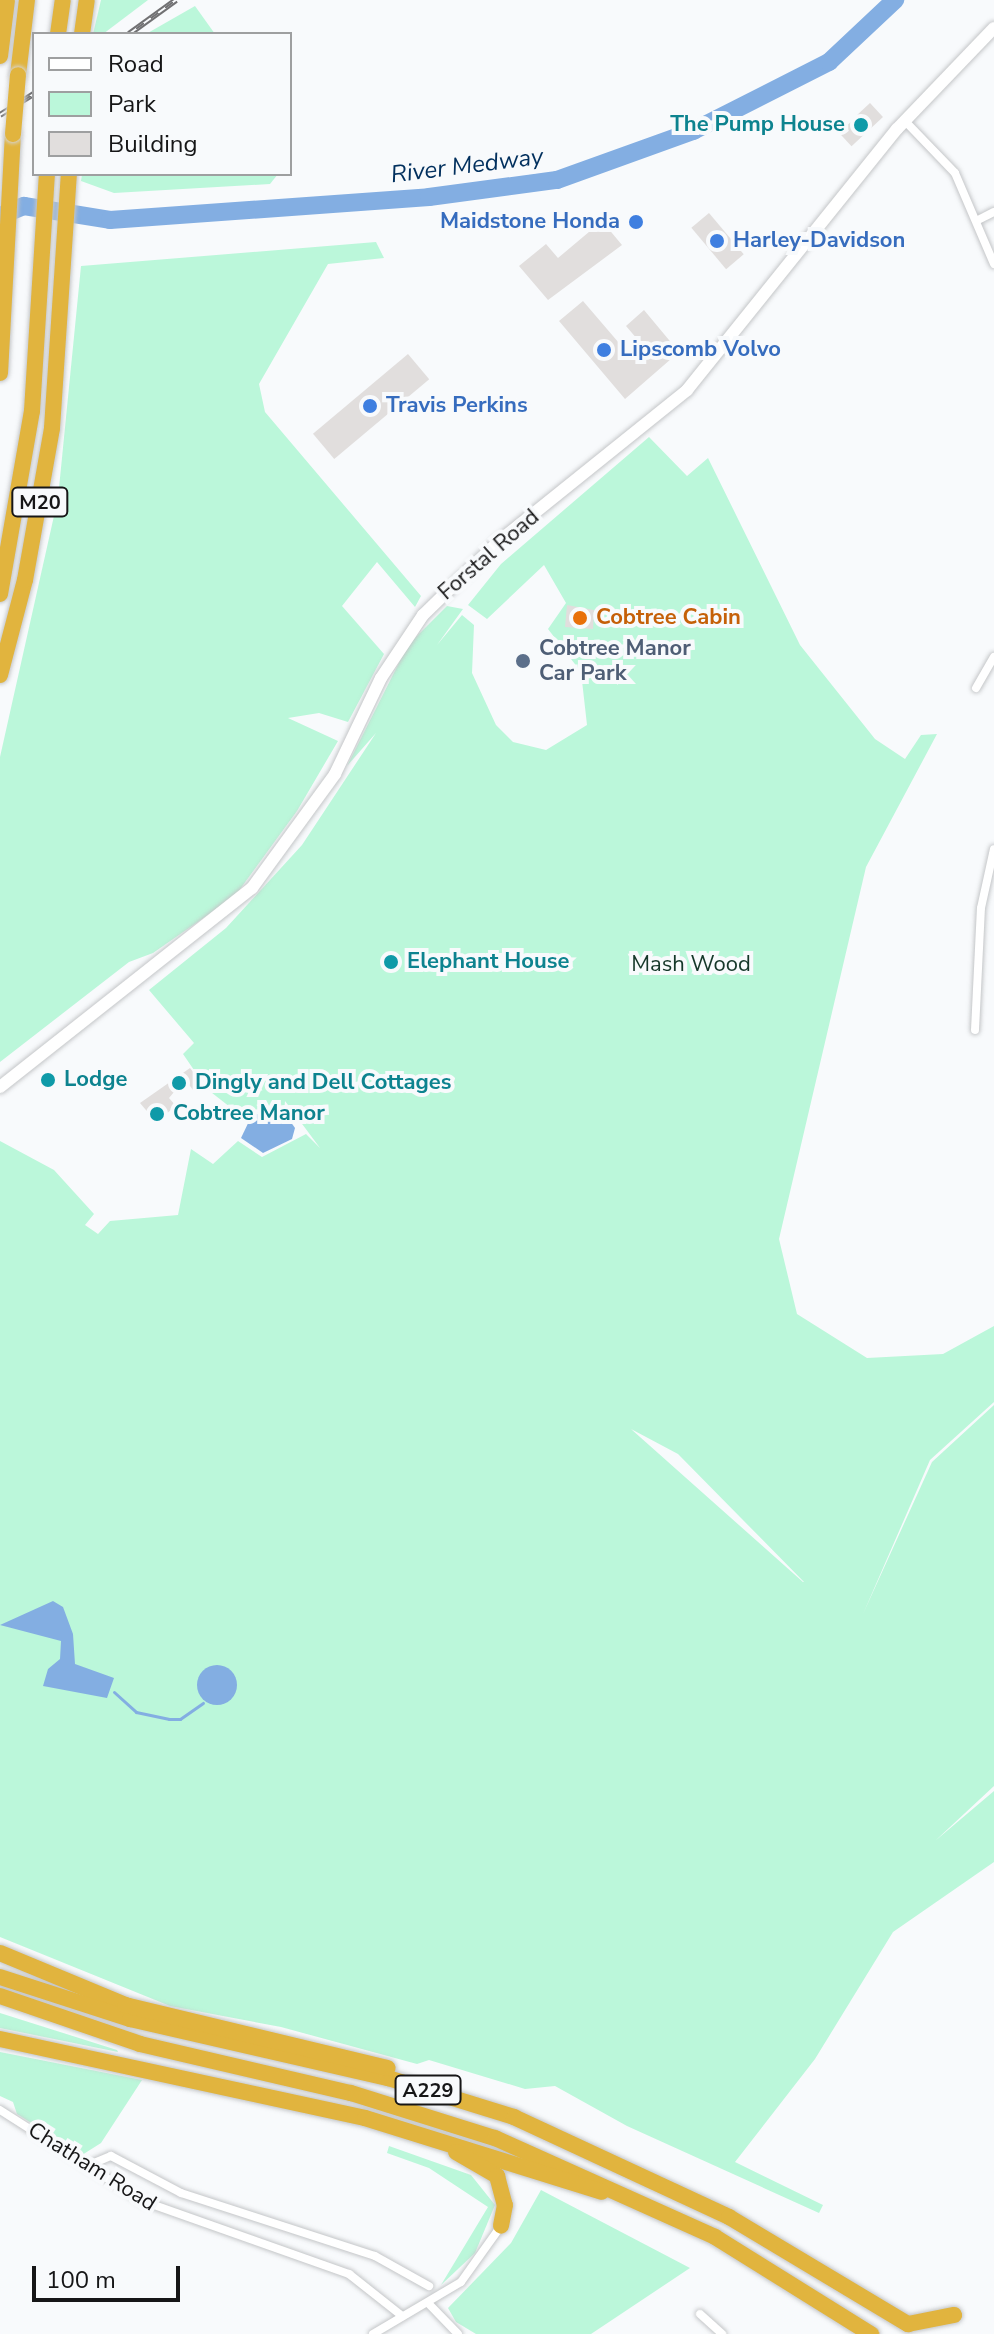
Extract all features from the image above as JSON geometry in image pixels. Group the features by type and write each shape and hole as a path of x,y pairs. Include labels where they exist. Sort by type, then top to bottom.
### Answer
{"highway":[{"path":"0,56 7,0"},
{"path":"0,373 13,134 27,0"},
{"path":"58,32 63,0"},
{"path":"82,32 87,0"},
{"name":"M20","path":"0,594 16,523 40,324 47,176"},
{"name":"M20","path":"0,675 40,505 60,325 69,176"},
{"path":"0,1953 196,2034"},
{"name":"A229","path":"0,1977 196,2034 439,2093 614,2160 828,2277 904,2334"},
{"name":"A229","path":"0,1996 140,2044 351,2093 470,2129 683,2220 871,2334"},
{"path":"125,2005 340,2053 439,2093"},
{"path":"0,2039 365,2118 487,2151 683,2220"},
{"path":"365,2118 485,2165 502,2186 501,2226"},
{"path":"828,2277 908,2324 954,2315 950,2334"}],"street":[{"name":"Forstal Road","path":"0,1087 252,888 335,774 381,678 423,615 497,543 687,390 905,121 994,28"},
{"path":"905,121 955,173 978,220 994,264"},
{"path":"978,220 994,212"},
{"path":"976,688 994,657"},
{"path":"975,1030 981,908 994,849"},
{"name":"Chatham Road","path":"0,2110 168,2213 349,2274 402,2316"},
{"path":"87,2166 111,2156 181,2193 375,2256 429,2286"},
{"path":"373,2334 428,2303 475,2270 501,2226"},
{"path":"428,2303 458,2334"},
{"path":"700,2314 722,2334"}],"green space":[{"path":"101,0 148,0 106,32 93,32"},
{"path":"195,6 214,32 150,32"},
{"path":"82,176 276,176 270,184 114,193 81,181"},
{"path":"376,242 384,258 328,264 259,384 265,412 421,596 415,607 377,562 342,606 384,654 348,722 319,713 288,718 338,741 297,811 235,896 153,953 129,962 0,1062 0,757 58,498 81,266"},
{"name":"Mash Wood","path":"649,437 687,476 708,458 800,645 875,739 905,759 921,735 937,734 866,867 779,1239 797,1314 867,1358 943,1354 994,1326 994,1402 930,1460 863,1614 932,1462 994,1405 994,1786 935,1841 994,1791 994,1862 893,1932 815,2059 735,2162 823,2205 819,2213 627,2126 555,2086 525,2089 429,2060 417,2064 281,2027 170,2006 0,1937 0,1141 54,1170 94,1214 85,1225 98,1234 110,1221 178,1215 191,1149 213,1164 238,1141 262,1157 306,1134 320,1148 285,1101 284,1113 266,1110 244,1118 207,1089 183,1054 194,1043 149,990 226,928 302,845 376,733 347,766 408,645 447,606 463,609 437,645 462,615 474,625 472,673 496,725 513,742 546,750 587,725 581,672 548,629 566,603 544,565 487,619 468,605 501,564","holes":["631,1429 678,1454 804,1582"]},
{"path":"0,2013 117,2050 118,2052 0,2028"},
{"path":"0,2052 142,2080 101,2143 82,2155 17,2114 13,2102 0,2096"},
{"path":"389,2146 471,2175 495,2205 475,2253 441,2285 488,2207 429,2168 387,2153"},
{"path":"541,2190 690,2268 591,2334 476,2334 456,2322 448,2308 511,2243"}],"water":[{"path":"264,1113 288,1118 295,1128 292,1139 263,1153 241,1138 252,1115"},
{"path":"53,1601 63,1607 73,1634 75,1664 114,1678 107,1698 43,1686 48,1669 60,1659 61,1641 0,1625"},
{"path":"217,1665 231,1671 237,1685 231,1699 217,1705 203,1699 197,1685 203,1671"}],"building":[{"name":"The Pump House","path":"870,103 883,117 852,146 839,132"},
{"name":"Harley-Davidson","path":"709,213 744,254 726,269 691,228"},
{"path":"602,221 622,245 548,300 519,266 546,244 558,258"},
{"name":"Lipscomb Volvo","path":"583,301 631,357 644,347 626,326 644,310 679,352 625,399 559,321"},
{"name":"Travis Perkins","path":"408,354 429,379 334,459 313,434"},
{"name":"Cobtree Cabin","path":"567,605 594,610 593,629 565,627"},
{"path":"190,1068 202,1083 193,1090 187,1082 174,1092 169,1098 176,1106 156,1122 140,1103"}],"waterway":[{"name":"River Medway","path":"0,216 24,206 110,220 429,197 557,180 693,131 829,62 895,0"},
{"path":"114,1692 136,1712 169,1719 180,1719 203,1703"}],"railway":[{"path":"132,32 176,0"},
{"path":"0,115 32,95"}],"place":[{"name":"The Pump House","path":"861,125"},
{"name":"Maidstone Honda","path":"636,222"},
{"name":"Harley-Davidson","path":"717,241"},
{"name":"Lipscomb Volvo","path":"604,350"},
{"name":"Travis Perkins","path":"370,406"},
{"name":"Cobtree Cabin","path":"580,618"},
{"name":"Cobtree Manor Car Park","path":"523,661"},
{"name":"Elephant House","path":"391,962"},
{"name":"Lodge","path":"48,1080"},
{"name":"Dingly and Dell Cottages","path":"179,1083"},
{"name":"Cobtree Manor","path":"157,1114"}]}
